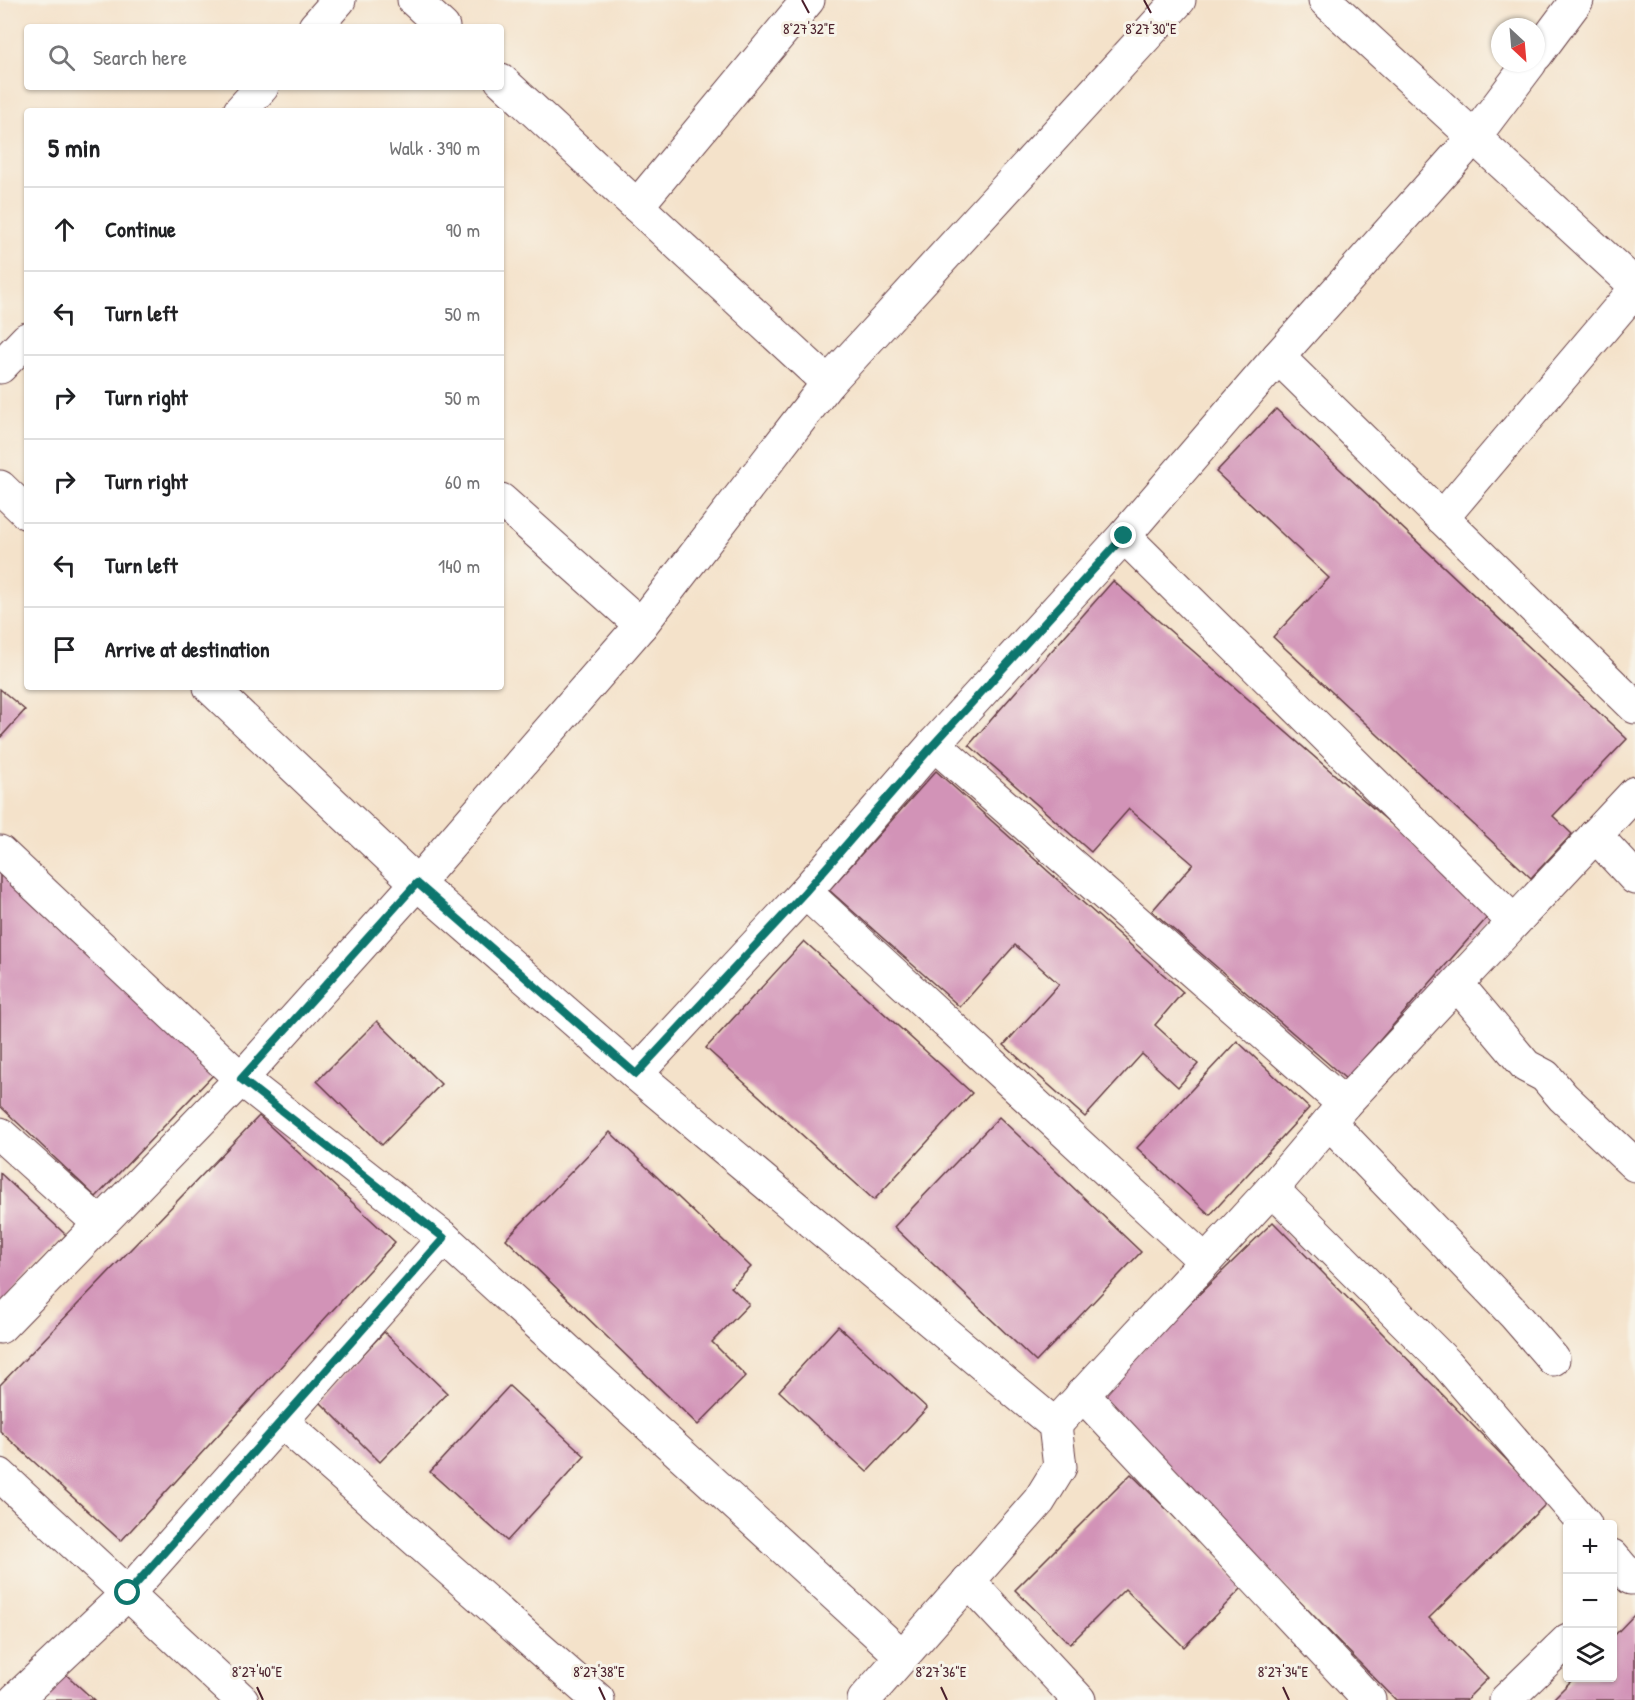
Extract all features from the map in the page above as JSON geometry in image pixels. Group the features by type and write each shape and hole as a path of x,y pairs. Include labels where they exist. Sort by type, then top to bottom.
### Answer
{"street":[{"path":"318,24 339,0"},
{"path":"414,0 440,24"},
{"path":"637,206 808,0"},
{"path":"0,1327 241,1079 417,883 641,625 828,383 1179,0"},
{"path":"1325,0 1635,285"},
{"path":"1545,43 1577,0"},
{"path":"636,1074 805,892 934,744 1124,536 1278,357 1475,136 1523,72"},
{"path":"504,83 828,383"},
{"path":"243,108 259,90"},
{"path":"1442,518 1635,290"},
{"path":"0,367 24,342"},
{"path":"1278,357 1635,707"},
{"path":"0,488 24,510"},
{"path":"504,503 641,625"},
{"path":"1124,536 1514,922"},
{"path":"213,690 417,883 636,1074 1055,1425 1060,1467 1039,1501 864,1700"},
{"path":"934,744 1336,1113 1553,1359"},
{"path":"1055,1425 1204,1260 1272,1189 1336,1113 1635,793"},
{"path":"1595,835 1635,878"},
{"path":"0,852 241,1079 444,1238 902,1656"},
{"path":"805,892 1204,1260"},
{"path":"1457,984 1526,1066 1545,1076 1563,1097 1635,1165"},
{"path":"0,1134 100,1224"},
{"path":"1272,1189 1447,1364 1582,1520"},
{"path":"15,1700 128,1593 444,1238"},
{"path":"1083,1394 1369,1700"},
{"path":"281,1421 598,1700"},
{"path":"0,1475 242,1700"},
{"path":"968,1581 1079,1700"},
{"path":"1506,1700 1563,1645"}],"building":[{"path":"1276,409 1627,739 1553,816 1572,834 1531,878 1273,637 1329,578 1216,472"},
{"path":"1113,581 1492,912 1346,1079 1152,911 1193,864 1129,809 1091,852 969,745"},
{"path":"0,689 25,710 0,738"},
{"path":"936,771 1183,992 1155,1025 1198,1064 1178,1087 1142,1054 1085,1117 1004,1045 1059,984 1015,945 960,1007 829,890"},
{"path":"0,868 215,1073 96,1197 0,1106"},
{"path":"804,941 972,1093 874,1200 706,1048"},
{"path":"377,1021 441,1084 382,1145 317,1081"},
{"path":"1237,1041 1309,1108 1210,1215 1137,1148"},
{"path":"259,1116 395,1242 121,1541 0,1431 0,1385"},
{"path":"999,1117 1141,1252 1036,1362 894,1227"},
{"path":"610,1132 751,1267 731,1287 749,1304 712,1342 746,1376 698,1425 506,1239"},
{"path":"0,1173 66,1235 0,1305"},
{"path":"1273,1222 1548,1502 1429,1618 1488,1678 1466,1700 1396,1700 1097,1394"},
{"path":"838,1326 927,1408 867,1472 779,1391"},
{"path":"384,1332 447,1393 380,1462 319,1401"},
{"path":"509,1386 585,1456 507,1541 430,1472"},
{"path":"1131,1474 1244,1586 1184,1647 1125,1589 1070,1644 1015,1590"},
{"path":"1635,1614 1635,1700 1552,1700 1570,1682 1617,1682 1617,1633"},
{"path":"60,1669 94,1700 31,1700"}],"route":[{"path":"128,1593 444,1238 241,1079 417,883 636,1074 805,892 934,744 1124,536"}]}
